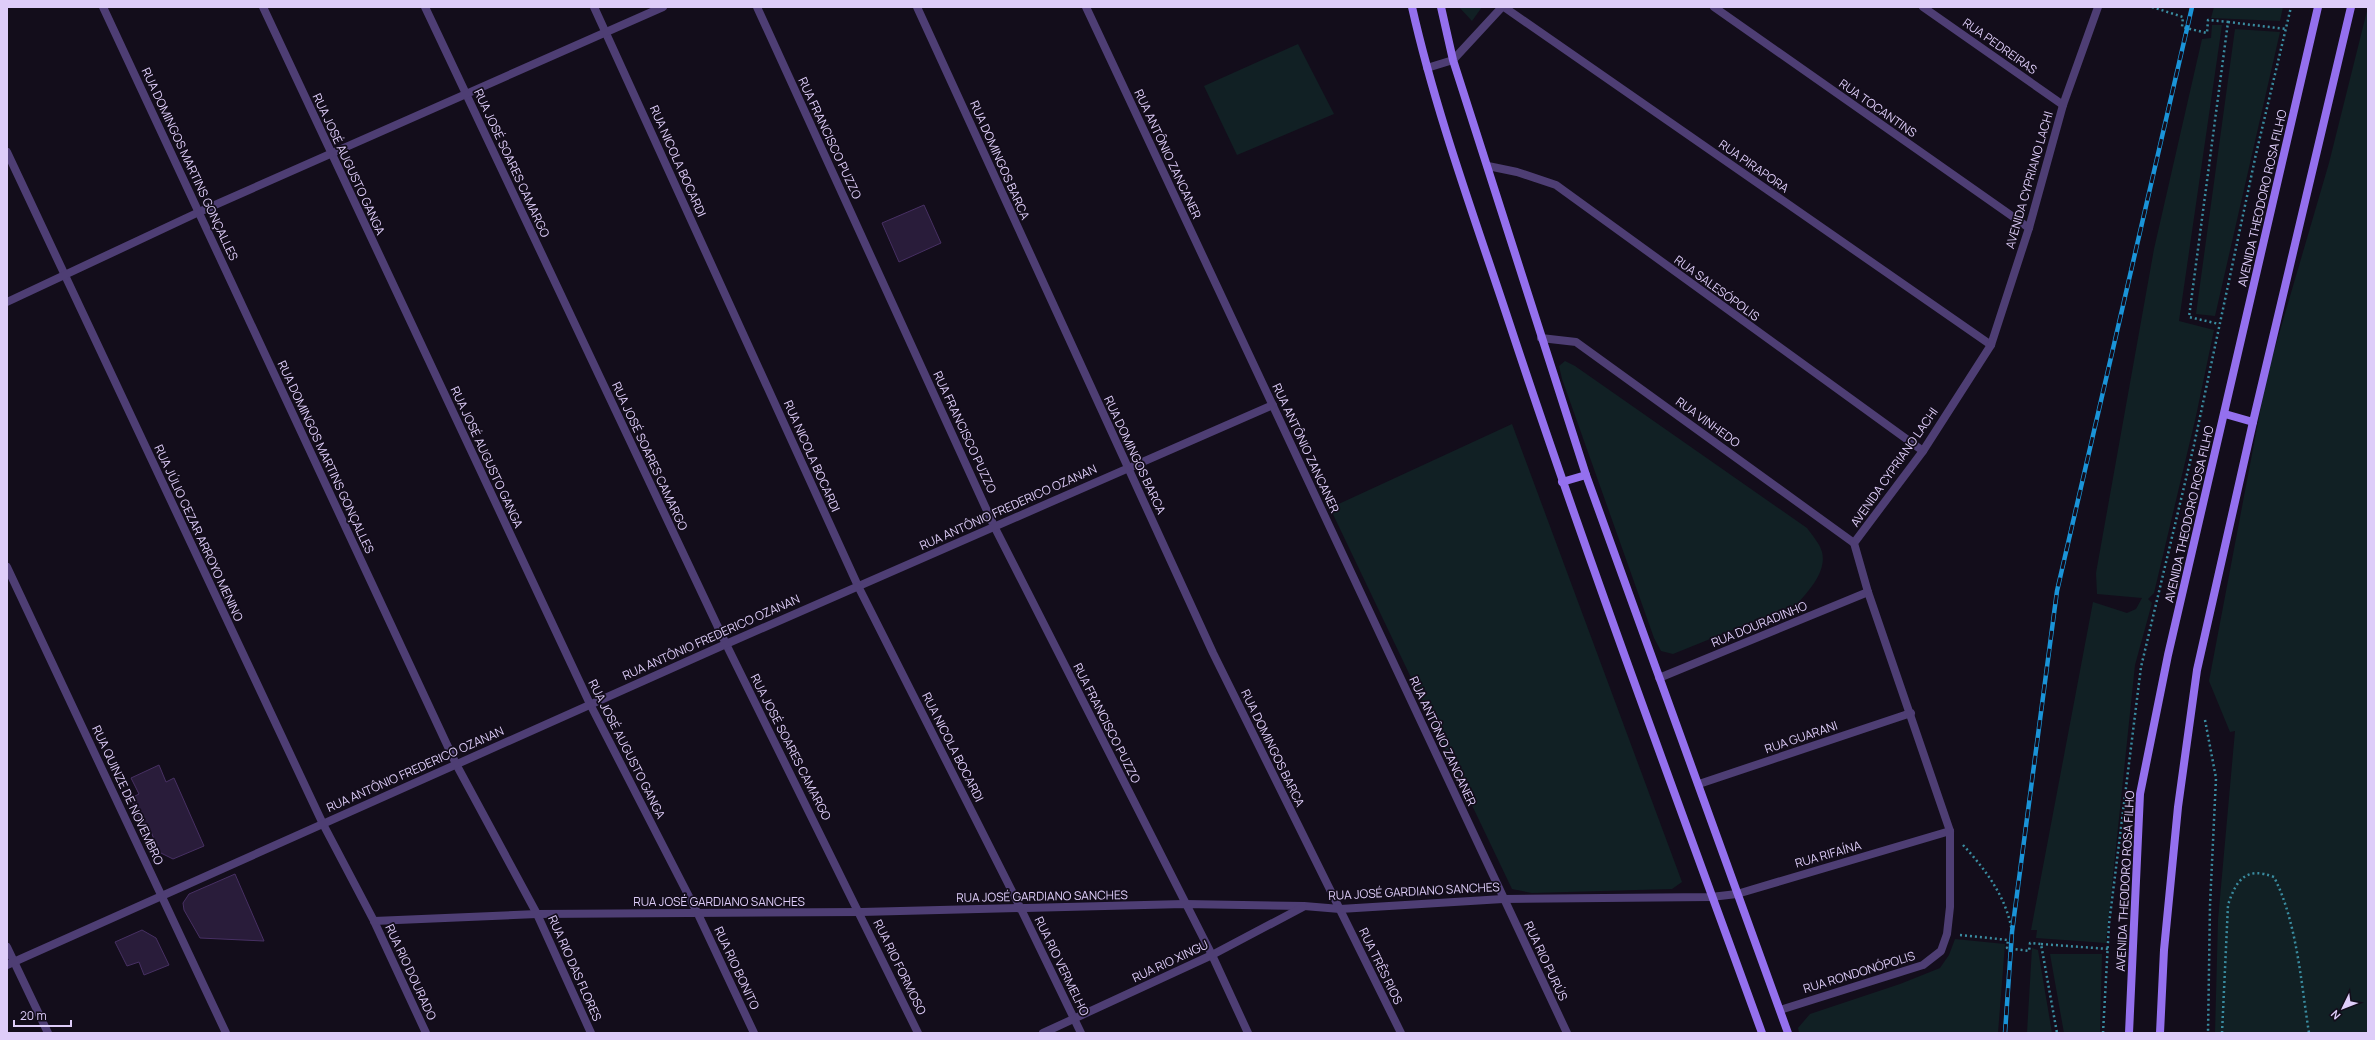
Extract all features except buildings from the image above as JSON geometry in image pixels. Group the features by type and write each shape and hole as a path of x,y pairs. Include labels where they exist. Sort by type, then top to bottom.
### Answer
{"main road":[{"path":"1412,7 1427,68 1562,482 1711,897 1762,1033"},
{"path":"1441,7 1453,60 1586,475 1788,1033"},
{"name":"AVENIDA THEODORO ROSA FILHO","path":"2129,1033 2140,794 2168,655 2318,7"},
{"path":"2160,1033 2164,950 2178,807 2197,670 2253,422 2352,7"},
{"path":"2224,414 2253,422"},
{"path":"1562,482 1586,475"}],"street":[{"name":"RUA DOMINGOS MARTINS GONÇALLES","path":"103,7 456,764 537,914"},
{"name":"RUA JOSÉ AUGUSTO GANGA","path":"262,7 590,704 698,914"},
{"name":"RUA JOSÉ SOARES CAMARGO","path":"425,7 726,644 861,912"},
{"name":"RUA NICOLA BOCARDI","path":"594,7 858,586 1021,908"},
{"path":"7,302 199,212 663,7"},
{"name":"RUA FRANCISCO PUZZO","path":"757,7 994,526 1184,904 1212,955 1248,1033"},
{"name":"RUA DOMINGOS BARCA","path":"917,7 1127,468 1271,773 1340,909"},
{"name":"RUA ANTÔNIO ZANCANER","path":"1086,7 1503,899"},
{"path":"1427,68 1453,60 1503,7"},
{"name":"RUA PIRAPORA","path":"1503,7 1991,345"},
{"name":"RUA TOCANTINS","path":"1714,7 2029,228"},
{"name":"RUA PEDREIRAS","path":"1923,7 2062,106"},
{"name":"AVENIDA CYPRIANO LACHI","path":"1941,951 1947,934 1950,907 1950,831 1911,712 1868,592 1854,543 1923,451 1991,345 2029,228 2062,106 2098,7"},
{"name":"RUA JÚLIO CEZAR ARROYO MENINO","path":"7,152 323,824 374,921"},
{"name":"RUA SALESÓPOLIS","path":"1488,166 1517,172 1556,185 1923,451"},
{"name":"RUA VINHEDO","path":"1541,338 1576,342 1854,543"},
{"name":"RUA ANTÔNIO FREDERICO OZANAN","path":"10,963 590,704 1273,405"},
{"name":"RUA QUINZE DE NOVEMBRO","path":"7,567 226,1033"},
{"name":"RUA DOURADINHO","path":"1659,678 1868,592"},
{"name":"RUA GUARANI","path":"1699,784 1911,712"},
{"name":"RUA RIFAÍNA","path":"1711,897 1737,894 1950,831"},
{"name":"RUA JOSÉ GARDIANO SANCHES","path":"374,921 537,914 861,912 1184,904 1304,906 1340,909 1503,899 1711,897"},
{"name":"RUA RIO PURÚS","path":"1503,899 1567,1033"},
{"name":"RUA RIO XINGU","path":"1043,1033 1212,955 1304,906"},
{"name":"RUA RIO VERMELHO","path":"1021,908 1081,1033"},
{"name":"RUA TRÊS RIOS","path":"1340,909 1401,1033"},
{"name":"RUA RIO FORMOSO","path":"861,912 918,1033"},
{"name":"RUA RIO DAS FLORES","path":"537,914 591,1033"},
{"name":"RUA RIO BONITO","path":"698,914 754,1033"},
{"name":"RUA RIO DOURADO","path":"374,921 426,1033"},
{"path":"7,947 10,963 48,1033"},
{"name":"RUA RONDONÓPOLIS","path":"1780,1010 1923,964 1941,951"}],"path":[{"path":"2152,7 2183,17 2182,27 2207,33 2208,20 2286,29"},
{"path":"2103,1033 2108,949 2125,790 2141,667 2194,445 2256,154 2291,7"},
{"path":"2219,324 2189,318 2228,22"},
{"path":"2204,716 2216,778 2210,905 2208,1033"},
{"path":"1950,831 1979,862 2000,893 2010,920 2012,932"},
{"path":"2222,1033 2228,905 2234,888 2244,875 2261,872 2274,877 2282,893 2290,923 2309,1033"},
{"path":"1947,934 2008,940 2008,948 2029,951 2030,943 2108,949"},
{"path":"2041,944 2057,1033"}],"shaded area":[{"path":"1459,7 1482,7 1472,21"},
{"path":"2214,7 2283,7 2280,21 2211,18"},
{"path":"2368,7 2368,1033 2215,1033 2218,920 2235,731 2230,732 2209,681 2267,375 2329,163"},
{"path":"2212,25 2222,25 2179,321 2214,330 2196,416 2154,593 2148,599 2152,603 2135,665 2106,943 2036,938 2037,930 2031,930 2093,602 2127,613 2136,609 2142,598 2097,594 2096,573 2154,249 2202,39 2211,38"},
{"path":"2235,29 2280,32 2215,316 2196,314"},
{"path":"1298,44 1334,114 1237,155 1204,86"},
{"path":"1565,361 1575,366 1807,528 1820,546 1823,559 1822,566 1816,580 1797,604 1673,654 1661,651 1654,638 1562,379 1559,366"},
{"path":"1512,424 1682,882 1672,889 1532,893 1512,889 1330,508"},
{"path":"1955,939 2005,944 1998,1033 1799,1033 1798,1028 1810,1014 1900,984 1940,968 1949,955"},
{"path":"2032,948 2038,950 2052,1033 2027,1033"},
{"path":"2050,954 2102,954 2100,1033 2064,1033"}],"railway":[{"path":"2005,1033 2012,932 2057,591 2192,7"}]}
